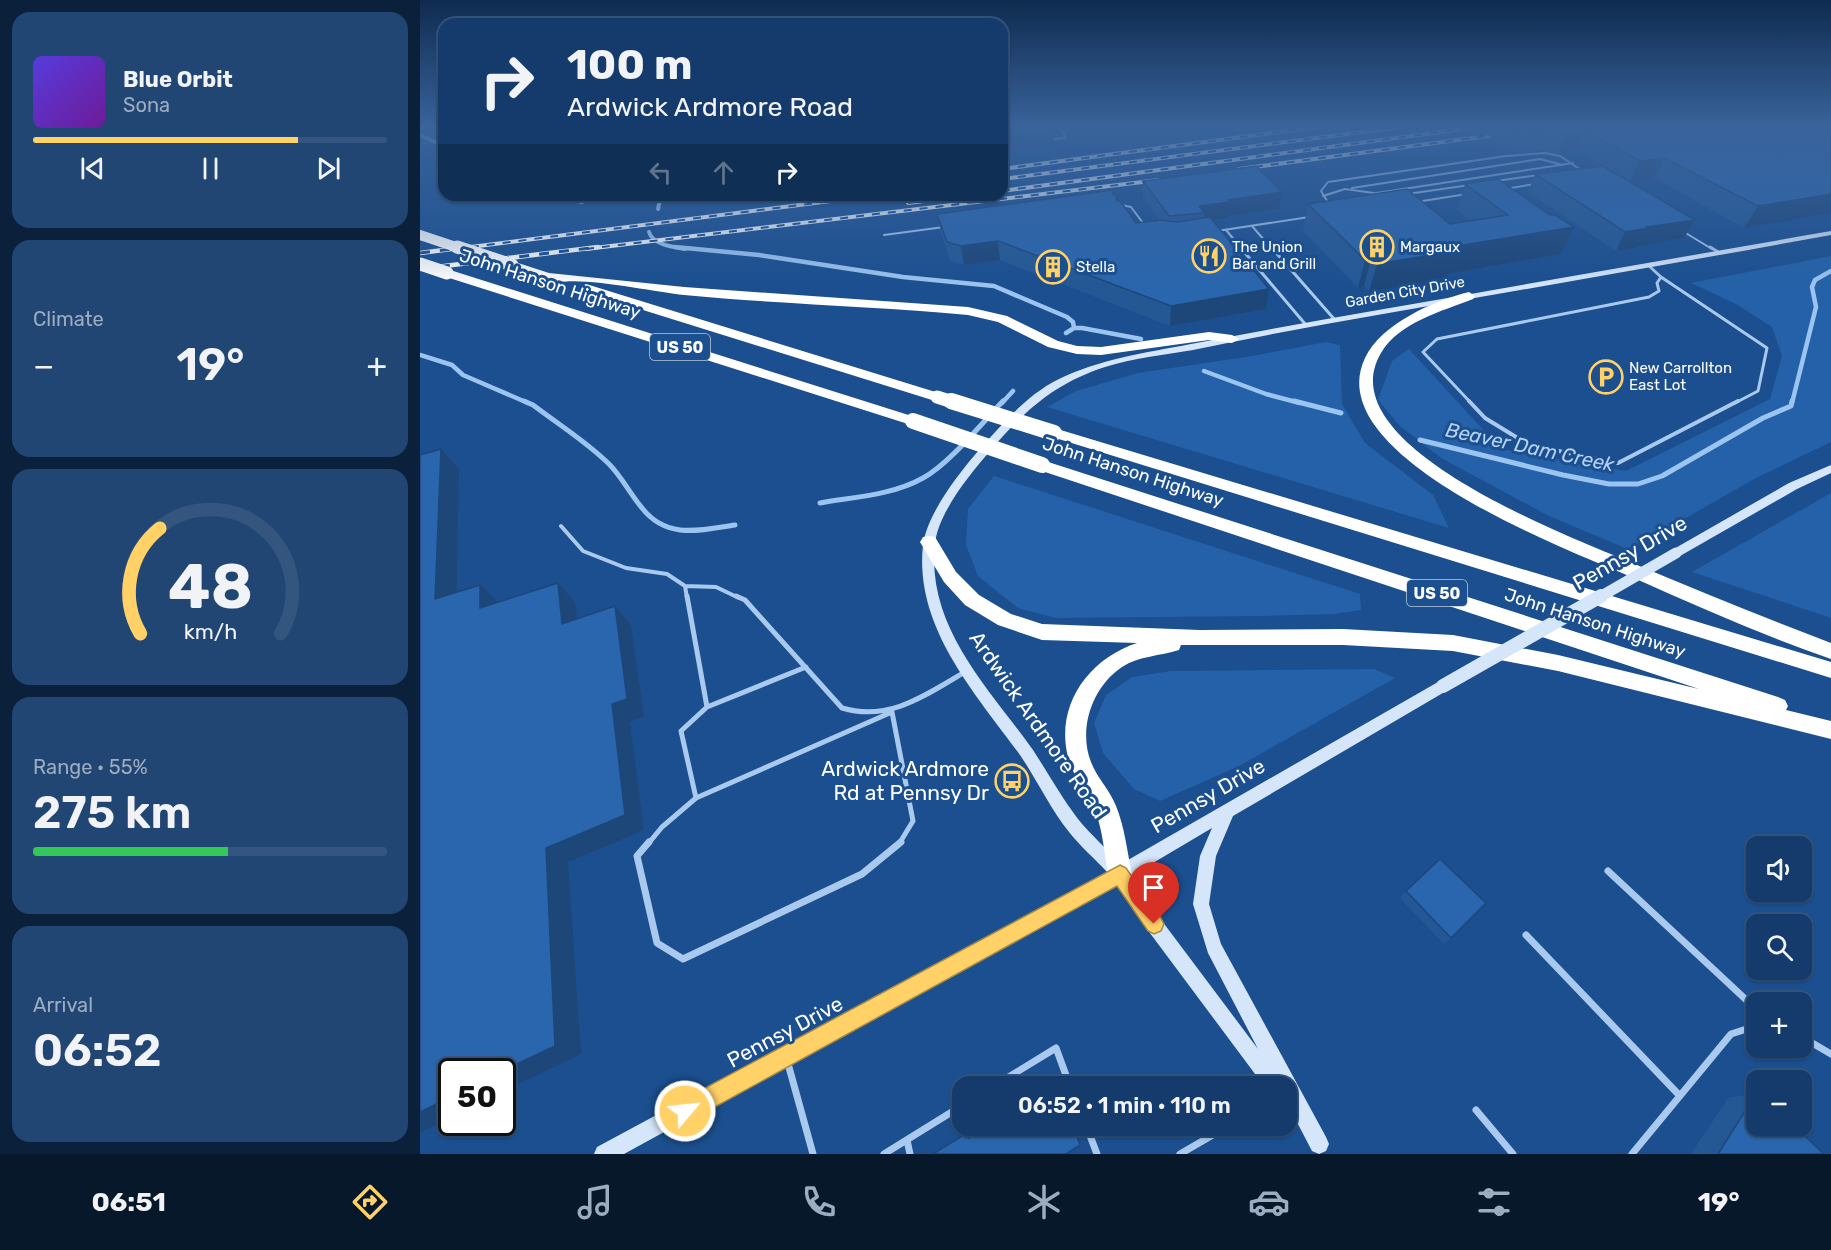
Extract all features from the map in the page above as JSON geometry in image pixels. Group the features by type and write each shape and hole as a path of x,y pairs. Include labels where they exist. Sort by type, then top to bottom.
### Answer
{"highway":[{"name":"John Hanson Highway","path":"420,235 937,397 1831,670"},
{"name":"John Hanson Highway","path":"420,264 913,421 1831,723"},
{"path":"545,276 588,277 642,287 703,293 968,311 1002,319 1053,344 1077,350 1101,351 1209,336 1232,339"},
{"path":"1469,296 1400,326 1385,337 1370,359 1365,378 1367,396 1388,432 1427,467 1527,523 1736,616 1831,651"},
{"path":"929,542 950,577 972,600 1005,620 1042,632 1200,638 1343,637 1453,643 1558,663 1831,730"},
{"path":"1120,874 1105,807 1088,780 1079,758 1074,736 1078,714 1086,695 1100,674 1112,663 1126,655 1200,638"}],"main road":[{"name":"Garden City Drive","path":"1004,428 1044,391 1104,364 1306,325 1831,233"},
{"name":"Ardwick Ardmore Road","path":"1004,428 966,472 950,495 929,542 930,588 936,612 950,643 968,671 1074,826 1120,874 1141,906 1268,1076"},
{"name":"Pennsy Drive","path":"604,1154 1120,874 1793,486 1831,469"},
{"path":"1226,814 1208,856 1201,904 1214,947 1322,1149"},
{"path":"1297,1115 1322,1149"}],"lane":[{"path":"1332,207 1321,188 1328,182 1343,180"},
{"path":"1323,195 1339,188 1405,180"},
{"path":"1374,193 1463,180"},
{"path":"1491,182 1506,180"},
{"path":"1403,195 1480,184"},
{"path":"1504,189 1537,184"},
{"path":"1352,188 1393,196"},
{"path":"1414,202 1470,194"},
{"path":"1112,204 1124,203 1136,209 1148,230"},
{"path":"1126,210 1136,209"},
{"path":"1130,216 1140,214"},
{"path":"1209,232 1314,217"},
{"path":"884,235 952,226"},
{"path":"1252,226 1335,320"},
{"path":"1679,229 1720,253"},
{"path":"1227,230 1306,325"},
{"path":"1648,265 1661,277 1767,348 1758,392 1618,463 1529,445 1485,418 1423,352 1437,339 1649,297 1659,291 1657,283 1661,277"},
{"path":"561,526 583,551 626,568 667,574 685,586 716,588 746,600 842,708 858,715 892,712"},
{"path":"685,586 708,707"},
{"path":"696,798 681,731 708,707 806,667"},
{"path":"892,712 913,821 901,842 862,874 683,959 657,943 637,856 662,827 696,798 892,712 968,671"},
{"path":"1608,871 1746,1000"},
{"path":"1526,935 1680,1096"},
{"path":"1632,1154 1731,1034 1746,1029"},
{"path":"1812,1043 1831,1054"},
{"path":"1011,1076 1056,1048 1066,1076"},
{"path":"786,1057 813,1154"},
{"path":"1476,1110 1513,1154"},
{"path":"884,1154 952,1115"},
{"path":"1090,1136 1097,1154"},
{"path":"1180,1154 1211,1136"},
{"path":"907,1140 910,1154"}],"shaded area":[{"path":"1831,256 1831,442 1754,479 1630,550 1549,516 1441,458 1400,426 1378,400 1392,361 1409,349 1501,449 1626,471 1770,399 1782,356 1772,327 1736,304 1691,283"},
{"path":"1326,342 1340,345 1342,404 1365,443 1433,495 1449,528 1047,407 1076,391 1138,373"},
{"path":"994,476 1360,594 1361,610 1334,614 1263,616 1056,618 1018,608 978,576 966,545 968,509"},
{"path":"1831,493 1831,618 1692,572"},
{"path":"1374,669 1395,678 1239,766 1160,801 1134,789 1103,753 1094,723 1106,695 1132,677 1171,671"}],"building":[{"path":"1270,180 1282,192 1199,206 1204,213 1169,216 1143,181"},
{"path":"1499,180 1550,215 1555,215 1574,227 1451,247 1455,251 1377,264 1371,259 1365,260 1308,204 1407,189 1450,224 1508,215 1465,184"},
{"path":"1544,180 1627,180 1695,220 1625,232"},
{"path":"1707,180 1831,180 1831,194 1758,206"},
{"path":"1113,190 1113,194 1117,196 1116,200 1121,202 1136,223 1161,220 1177,222 1210,217 1269,289 1171,306 998,241 961,246 947,242 937,214"},
{"path":"441,449 435,599 480,585 480,608 558,583 562,624 615,606 627,699 612,704 625,815 546,848 555,1046 516,1064 516,1058 438,1058 438,1103 420,1112 420,455"},
{"path":"1440,859 1486,903 1451,938 1406,891"},
{"path":"1746,1110 1746,1136 1805,1136 1824,1154 1718,1154"},
{"path":"962,1136 969,1138 970,1136 1077,1136 1080,1145 1066,1154 933,1154"}],"waterway":[{"path":"658,209 660,201"},
{"path":"649,232 659,243 685,249"},
{"path":"675,247 759,255 903,277 994,286 1067,317 1073,322 1074,328"},
{"name":"Beaver Dam Creek","path":"1792,403 1816,307 1812,287 1815,280 1831,271"},
{"name":"Beaver Dam Creek","path":"1066,333 1074,328"},
{"name":"Beaver Dam Creek","path":"1074,328 1141,339"},
{"name":"Beaver Dam Creek","path":"420,355 452,365 463,375 528,403"},
{"name":"Beaver Dam Creek","path":"1204,371 1266,394 1300,403"},
{"name":"Beaver Dam Creek","path":"1002,403 1013,391"},
{"name":"Beaver Dam Creek","path":"524,401 533,405 582,441 609,464 642,508 662,525 685,530 735,525"},
{"name":"Beaver Dam Creek","path":"820,503 886,492 923,478 944,463 1003,401"},
{"name":"Beaver Dam Creek","path":"1294,401 1341,413"},
{"name":"Beaver Dam Creek","path":"1420,440 1563,475 1609,484 1638,484 1662,476 1763,418 1791,406 1792,401"}],"railway":[{"path":"1008,190 1085,180"},
{"path":"1008,198 1159,180"},
{"path":"455,249 831,201"},
{"path":"908,203 924,201"},
{"path":"586,249 985,201"},
{"path":"420,253 467,247"},
{"path":"420,269 598,247"}],"place":[{"name":"Margaux","path":"1377,247"},
{"name":"The Union Bar and Grill","path":"1209,256"},
{"name":"Stella","path":"1053,267"},
{"name":"New Carrollton East Lot","path":"1606,377"},
{"name":"Ardwick Ardmore Rd at Pennsy Dr","path":"1012,781"}],"route":[{"path":"685,1111 1120,874 1154,924"}]}
